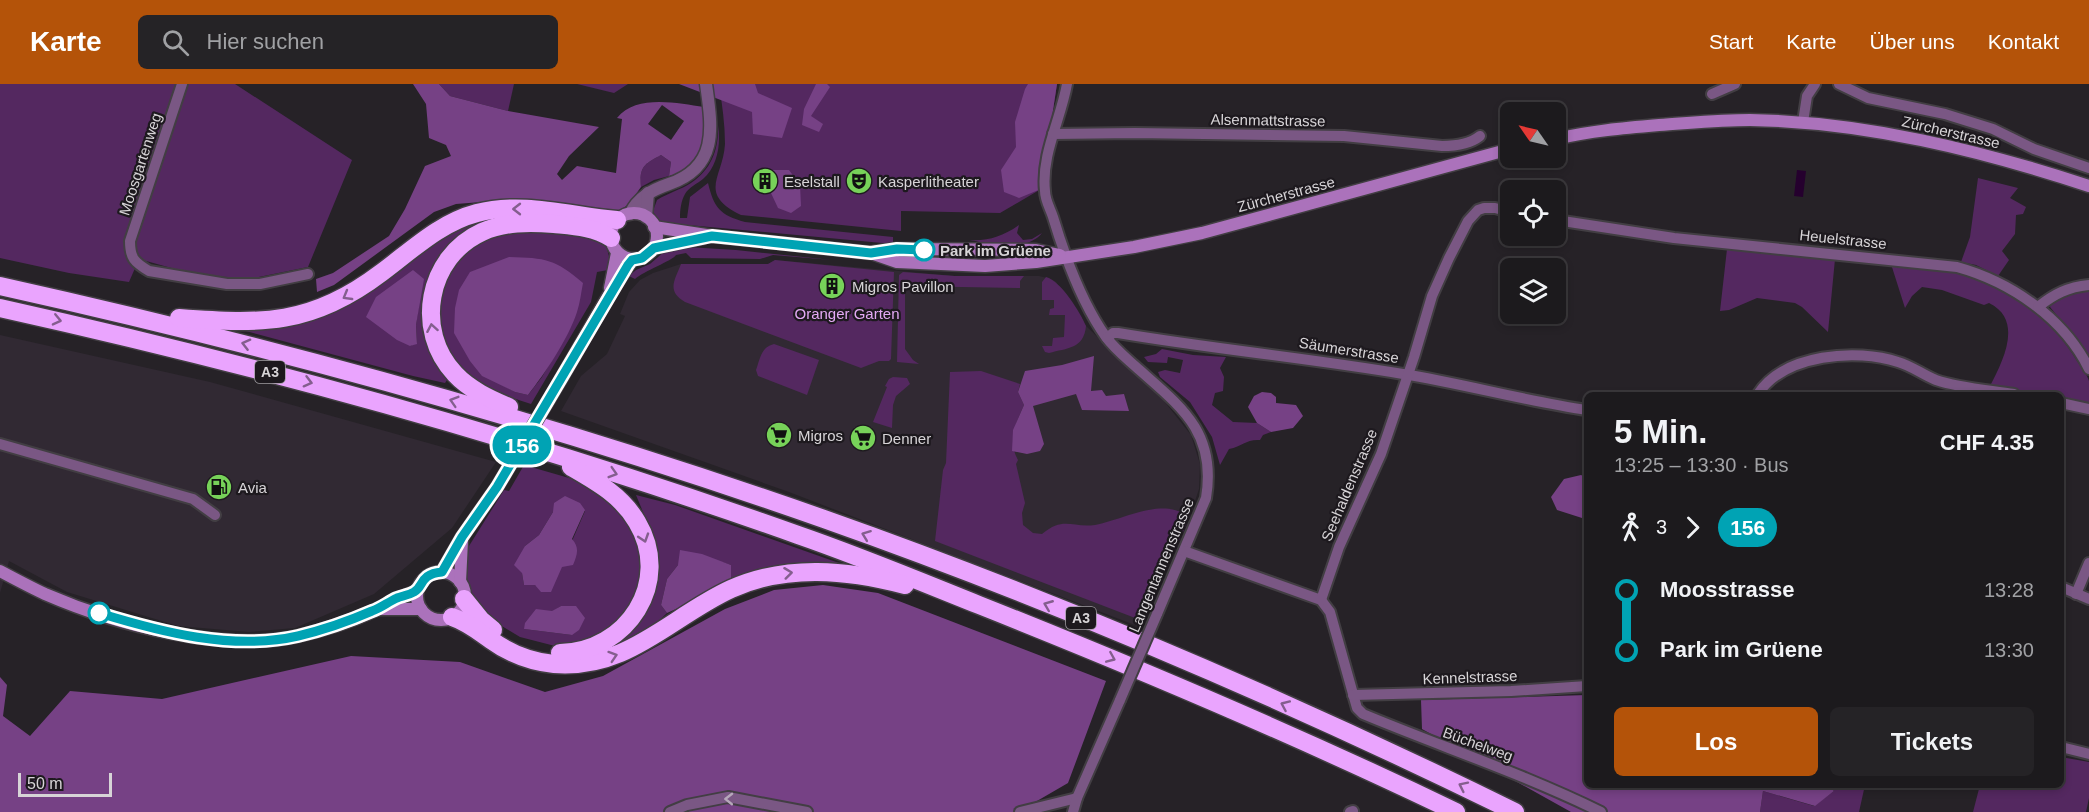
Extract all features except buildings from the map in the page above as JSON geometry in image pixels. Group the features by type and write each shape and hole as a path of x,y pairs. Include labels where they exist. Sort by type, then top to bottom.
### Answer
{"highway":[{"path":"133,316 243,322 278,320 310,313 333,304 357,290 445,226 492,210 533,210 623,217"},
{"path":"571,435 488,398 468,386 454,373 442,357 434,338 430,317 432,295 442,269 454,252 475,235 494,227 518,223 561,225 594,230 614,245"},
{"name":"A3","path":"0,286 133,316 360,374 571,435 824,519 1044,603 1201,668 1322,721 1515,812"},
{"name":"A3","path":"0,308 157,343 280,374 432,417 640,481 798,535 855,555 1216,702 1456,812"},
{"path":"462,591 481,620 503,636 533,649 561,654 581,652 608,640 631,620 641,602 647,585 648,557 645,538 636,520 623,503 606,488 538,449"},
{"path":"452,616 514,653 541,662 576,664 602,660 624,652 730,590 754,580 786,573 825,571 866,576 978,605"}],"main road":[{"name":"Zürcherstrasse","path":"1566,137 1630,128 1703,122 1749,120 1803,122 1861,129 1938,143 1991,155 2089,186"},
{"name":"Zürcherstrasse","path":"650,222 712,236 871,253 897,262 985,266 1036,262 1134,247 1202,233 1500,152"},
{"path":"442,572 462,537 497,487 609,295 632,260 642,258 654,248 656,239 650,222 623,217 612,229 614,245 609,295"},
{"name":"Zürcherstrasse","path":"654,248 712,236"},
{"path":"614,245 632,260"},
{"path":"462,537 462,591 460,609 452,616 441,620 435,619 424,614 417,600 417,591 426,577 442,572 455,577 462,591"},
{"path":"0,572 46,594 160,631 247,640 297,636 353,619 417,591"},
{"path":"376,610 421,609"}],"street":[{"name":"Moosgartenweg","path":"182,84 130,241 130,254 138,264 149,271 227,284 260,284 308,274"},
{"path":"623,217 648,193 687,177 701,163 710,139 711,125 706,84"},
{"name":"Langentannenstrasse","path":"1067,84 1044,178 1045,192 1067,257 1091,313 1107,338 1178,404 1195,426 1204,444 1209,478 1206,498 1073,812"},
{"path":"1712,94 1735,84"},
{"path":"1803,122 1807,96 1815,84"},
{"name":"Zürcherstrasse","path":"1839,84 1868,98 1945,114 1993,129 2034,149 2089,168"},
{"name":"Alsenmattstrasse","path":"1053,134 1344,136 1442,146 1473,141 1480,136"},
{"path":"648,193 650,222"},
{"name":"Seehaldenstrasse","path":"1321,600 1339,547 1381,454 1432,296 1468,221 1478,210 1484,208 1500,211"},
{"name":"Heuelstrasse","path":"1566,222 1674,238 1958,267 1980,273 1999,282 2038,307 2081,353 2089,369"},
{"path":"2038,307 2051,296 2069,288 2089,285"},
{"name":"Säumerstrasse","path":"1107,338 1113,333 1118,333 1173,343 1314,360 1407,374 1584,409"},
{"path":"1760,392 1767,382 1788,368 1844,355 1884,358 1899,362 1936,380 2003,392"},
{"path":"2064,404 2089,409"},
{"path":"0,444 193,499 215,514"},
{"path":"1184,551 1321,600 1330,612 1353,695"},
{"path":"2076,594 2089,563"},
{"path":"2064,588 2089,599"},
{"name":"Kennelstrasse","path":"1353,695 1510,691 1584,686"},
{"name":"Büchelweg","path":"1353,695 1357,708 1363,714 1429,742 1487,761 1601,812"},
{"path":"2064,748 2089,754"},
{"path":"670,812 687,805 728,797 807,812"},
{"path":"1020,812 1077,798"}],"shaded area":[{"path":"413,84 439,84 450,96 508,111 599,127 569,156 557,174 562,180 577,166 616,173 622,119 617,118 625,110 635,106 658,102 704,107 703,141 698,157 681,172 669,176 671,162 661,155 647,164 642,170 641,187 628,205 618,211 520,199 456,204 434,212 334,285 317,292 316,279 333,273 389,236 405,209 425,166 451,156 446,145 429,138 426,104","holes":["662,105 684,121 671,140 648,124"]},
{"path":"679,84 755,84 758,93 792,108 782,138 753,134 752,112"},
{"path":"816,84 827,84 830,87 811,116 823,124 819,132 802,125 804,109"},
{"path":"1028,84 1057,84 1041,189 1019,198 1004,192 1001,170 1016,147 1015,122"},
{"path":"773,170 789,170 800,185 801,206 791,213 778,208 771,193"},
{"path":"1797,170 1806,171 1803,197 1794,196"},
{"path":"509,257 549,261 565,269 583,283 578,309 568,333 549,366 528,395 515,392 482,376 470,361 454,333 455,308 459,290 470,272"},
{"path":"775,260 955,276 1039,276 1056,282 1086,326 1164,401 1191,435 1200,464 1199,489 1190,516 1140,627 789,492 561,411 581,376 607,354 625,316 620,314 629,292 640,280 681,264 768,264"},
{"path":"413,270 424,279 416,325 417,344 410,346 397,340 366,317 376,297"},
{"path":"0,335 210,382 496,462 452,528 374,594 295,628 249,632 178,626 67,592 9,561 0,593"},
{"path":"1094,356 1091,391 1102,390 1106,396 1124,394 1129,411 1082,410 1076,394 1033,406 1044,444 1040,451 1027,454 1012,451 1013,430 1024,405 1018,392 1025,371 1062,365"},
{"path":"1262,392 1271,393 1276,397 1276,403 1296,405 1303,416 1293,428 1271,432 1257,423 1248,407 1254,396"},
{"path":"1581,475 1584,476 1584,518 1557,510 1551,497 1564,479"},
{"path":"565,496 580,503 585,510 572,539 576,545 577,555 573,565 562,567 551,592 541,592 535,585 524,585 522,573 514,565 525,546 539,535 553,512 554,503"},
{"path":"680,550 702,554 731,565 731,578 719,590 667,613 661,605 667,579 678,565"},
{"path":"823,585 878,593 1106,681 1068,783 1018,812 0,812 0,677 7,685 3,716 30,736 70,691 162,699 351,656 460,662 545,692 603,676 725,609 774,590"},
{"path":"561,606 576,606 585,618 579,630 572,635 524,629 525,623 536,609 552,611"},
{"path":"1584,695 1584,788 1831,788 1834,791 1815,806 1763,791 1760,812 1571,812 1422,729 1421,700"}],"green space":[{"path":"0,84 235,84 352,160 308,267 254,278 200,276 139,259 129,282 69,273 0,258"},
{"path":"439,84 514,84 508,111 450,96"},
{"path":"577,84 628,84 614,93"},
{"name":"Park im Grüene","path":"719,84 1057,84 1041,189 1000,213 901,211 901,231 741,215 728,207 716,192 725,144"},
{"path":"718,125 719,147 715,161 708,174 685,194 680,218 687,218 690,197 708,183 719,209 745,222 893,237 893,244 672,225 659,220 653,211 657,200 691,183 709,165 717,142"},
{"path":"661,155 671,162 669,176 641,187 642,170 650,161"},
{"path":"1978,178 2018,188 2010,198 2026,207 2023,214 2016,215 2015,234 2002,251 2009,260 1998,276 1976,265 1961,262 1970,237"},
{"path":"535,218 446,254 435,355 447,380 445,383 231,327 279,324 417,251 472,219","holes":["413,270 419,304 416,325 417,343 410,346"]},
{"path":"1019,225 1017,233 1023,240 1032,239 1042,233 1027,243 1018,245 998,245 970,240 996,237"},
{"path":"534,231 589,233 606,245 610,260 608,270 597,272 591,302 531,404 480,383 463,370 447,347 441,331 439,314 446,281 454,266 466,253 493,237","holes":["566,335 542,377 528,395 515,392 499,383"]},
{"path":"687,247 832,260 773,255 760,259 691,258 686,253 676,255 635,279 629,276 650,264 665,251"},
{"path":"1727,249 1835,259 1828,332 1795,303 1757,298 1729,310 1720,311"},
{"name":"Oranger Garten","path":"775,260 894,272 891,359 861,368 685,302 679,298 674,289 681,264 768,264"},
{"path":"1891,264 1952,271 2007,293 2039,316 2066,344 2089,381 2089,404 2064,400 2064,392 2024,392 1990,386 2005,353 2008,330 2006,320 2000,310 1989,303 1984,305 1942,290 1922,287 1912,296 1905,308"},
{"path":"903,272 955,276 1024,276 1020,281 1020,288 905,286 905,349 919,364 897,362 899,275"},
{"path":"1046,277 1058,284 1064,291 1075,305 1086,326 1082,339 1074,346 1049,353 1045,352 1042,346 1052,346 1053,338 1064,337 1065,315 1049,315 1050,309 1054,308 1054,300 1042,300 1042,282"},
{"path":"2089,291 2089,355 2050,307 2052,301 2067,294"},
{"path":"774,344 819,360 807,395 758,376 756,370 762,354 766,348"},
{"path":"1162,349 1193,355 1226,357 1220,368 1224,377 1223,391 1215,393 1212,405 1233,422 1257,423 1271,432 1263,435 1260,440 1229,449 1220,465 1212,437 1190,402 1160,377 1158,372 1165,370 1180,373 1183,360 1168,357 1167,363 1148,362 1144,357 1156,354"},
{"path":"981,371 1020,384 1018,392 1024,405 1014,432 1013,446 1018,460 1016,464 1025,503 1022,513 1023,525 1033,533 1042,534 1062,524 1095,525 1154,509 1177,511 1187,516 1187,523 1143,621 935,541 943,470 946,463 950,372"},
{"path":"893,377 907,378 910,384 896,396 893,405 892,428 873,422 887,387 885,386"},
{"path":"524,465 576,480 597,492 626,517 641,549 640,586 621,621 585,643 555,646 520,637 487,617 472,597 464,567 469,546 504,490 509,491","holes":["585,511 550,592 535,585 524,585 522,573 525,546 539,535 553,512","561,606 572,635 524,629"]},
{"path":"636,495 675,505 853,568 781,568 731,578 731,565 722,562 678,565 667,579 661,605 667,613 640,639 599,655 634,628 648,606 656,550"},
{"path":"2064,758 2089,762 2089,798 2086,812 1973,812 1979,788 2064,788"},
{"path":"1830,788 1864,788 1859,812 1760,812 1763,791 1814,806 1834,791"}],"bus line":[{"name":"156","path":"99,613 160,631 192,636 216,639 269,639 297,636 353,619 417,591 426,577 442,572 462,537 497,487 628,265 632,260 647,255 654,248 712,236 871,253 897,249 924,250"}],"place":[{"name":"Eselstall","path":"765,181"},
{"name":"Kasperlitheater","path":"859,181"},
{"name":"Park im Grüene","path":"924,250"},
{"name":"Migros Pavillon","path":"832,286"},
{"name":"Migros","path":"779,435"},
{"name":"Denner","path":"863,438"},
{"name":"Avia","path":"219,487"}]}
